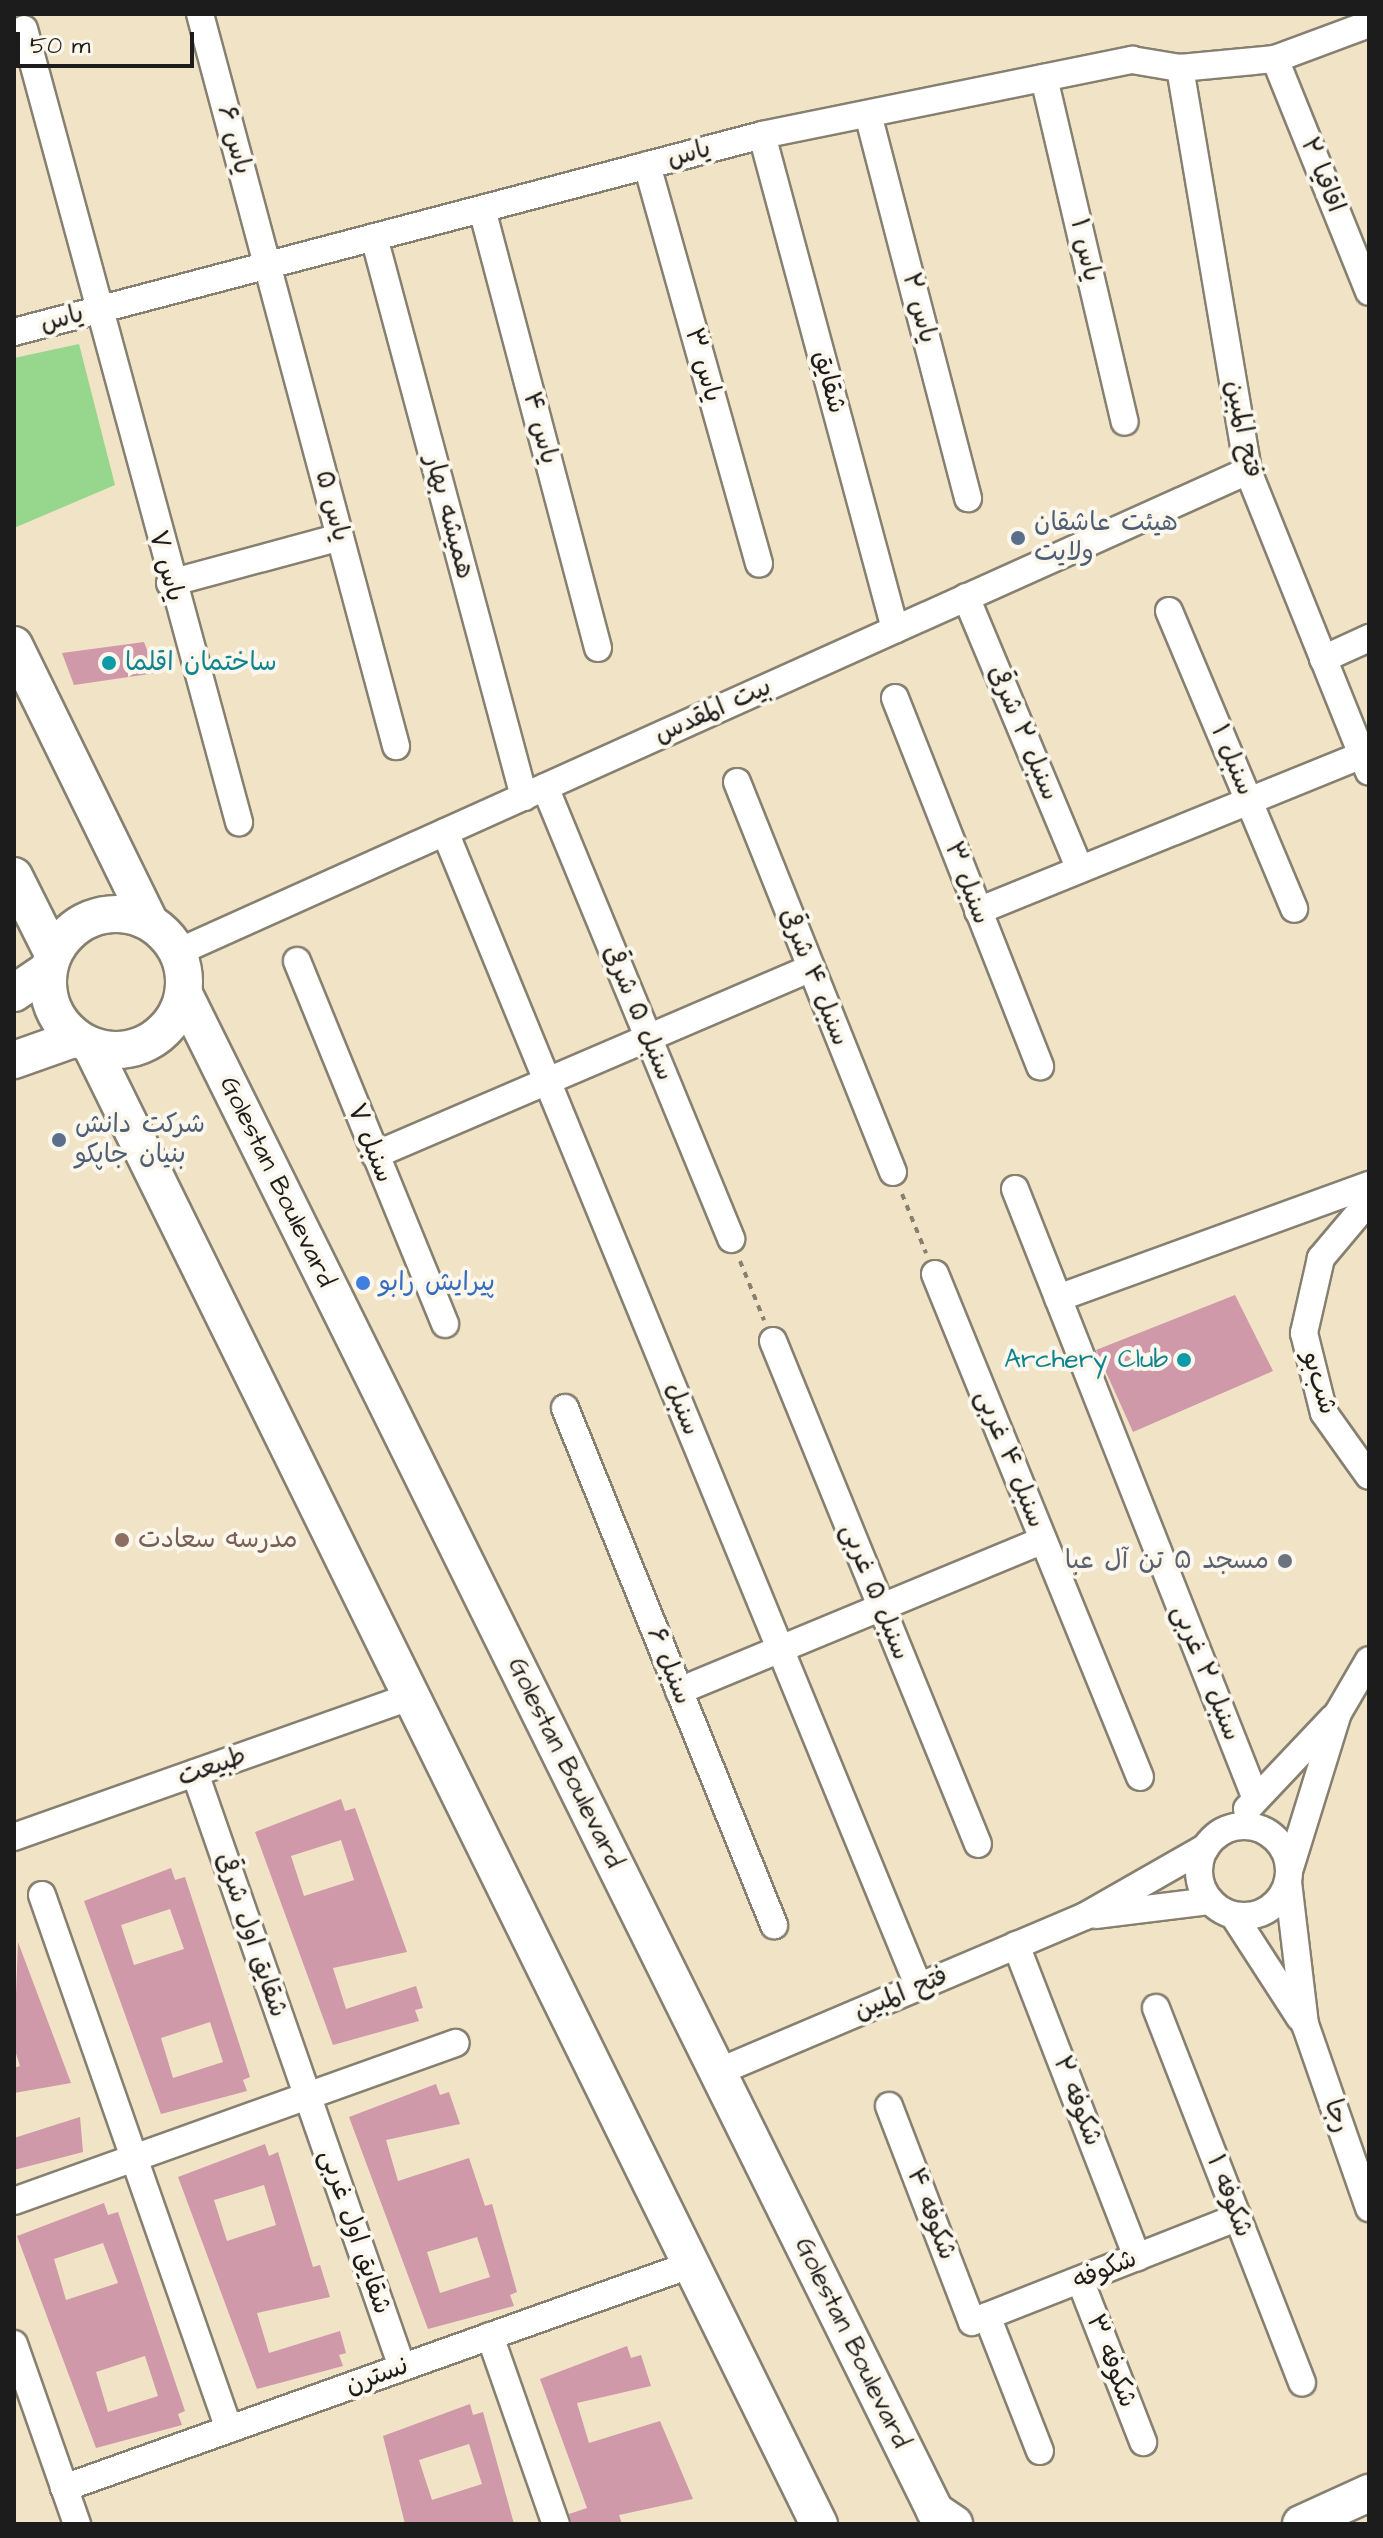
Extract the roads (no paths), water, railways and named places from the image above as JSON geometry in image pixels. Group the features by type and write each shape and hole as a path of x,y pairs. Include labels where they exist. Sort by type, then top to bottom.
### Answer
{"main road":[{"path":"14,645 149,921 178,952 184,994 167,1026 138,1047 83,1042 14,1060"},
{"path":"14,876 51,962 52,1008 83,1042 819,2524"},
{"path":"14,993 51,962 74,928 105,914 149,921"},
{"name":"Golestan Boulevard","path":"184,994 935,2511 954,2524"},
{"path":"1301,2524 1369,2493"}],"street":[{"name":"یاس ۶","path":"200,14 267,265"},
{"name":"یاس","path":"14,332 762,135 869,118 1132,60 1180,68 1275,59 1369,24"},
{"name":"یاس ۷","path":"24,29 170,583 239,822"},
{"name":"اقاقیا ۲","path":"1275,59 1369,292"},
{"name":"فتح المبین","path":"1180,68 1248,471 1366,763"},
{"name":"یاس ۱","path":"1044,78 1125,422"},
{"name":"یاس ۲","path":"869,118 968,498"},
{"name":"شقایق","path":"762,135 895,629"},
{"name":"یاس ۳","path":"647,165 759,564"},
{"name":"یاس ۴","path":"482,209 598,648"},
{"name":"همیشه بهار","path":"374,237 534,792"},
{"name":"یاس ۵","path":"267,265 396,746"},
{"name":"بیت المقدس","path":"178,952 1248,471"},
{"path":"170,583 340,537"},
{"name":"سنبل ۲ شرقی","path":"966,597 1080,869"},
{"name":"سنبل ۱","path":"1169,611 1294,909"},
{"path":"1323,659 1369,638"},
{"name":"سنبل ۳","path":"895,698 1040,1067"},
{"path":"978,911 1249,801 1366,763"},
{"name":"سنبل ۴ شرقی","path":"737,782 893,1172"},
{"name":"سنبل ۵ شرقی","path":"534,792 649,1038 731,1239"},
{"name":"سنبل","path":"445,832 919,1987"},
{"name":"سنبل ۷","path":"297,961 445,1324"},
{"path":"375,1155 810,969"},
{"path":"1058,1298 1369,1185"},
{"name":"سنبل ۲ غربی","path":"1015,1189 1256,1799"},
{"name":"شب‌بو","path":"1369,1201 1321,1258 1304,1333 1324,1413 1369,1476"},
{"name":"سنبل ۴ غربی","path":"935,1274 1140,1777"},
{"name":"سنبل ۵ غربی","path":"773,1341 978,1844"},
{"name":"سنبل ۶","path":"565,1408 774,1925"},
{"path":"679,1691 1043,1540"},
{"path":"1085,1916 1206,1847 1227,1829 1338,1713 1369,1660"},
{"name":"طبیعت","path":"14,1837 410,1697"},
{"path":"1234,1916 1274,1906 1289,1875 1338,1713"},
{"name":"شقایق اول شرقی","path":"195,1773 307,2097"},
{"path":"1227,1829 1268,1833 1289,1875 1305,2024"},
{"path":"1206,1847 1199,1875 1210,1901 1234,1916 1305,2024"},
{"path":"42,1895 229,2429"},
{"path":"1085,1916 1210,1901"},
{"name":"فتح المبین","path":"718,2072 1085,1916"},
{"name":"شکوفه ۲","path":"1016,1945 1137,2257"},
{"name":"شکوفه ۱","path":"1156,2008 1302,2383"},
{"name":"رجا","path":"1305,2024 1369,2208"},
{"path":"14,2201 456,2043"},
{"name":"شقایق اول غربی","path":"307,2097 402,2367"},
{"name":"شکوفه ۴","path":"889,2106 1040,2451"},
{"name":"شکوفه","path":"980,2319 1238,2217"},
{"name":"نسترن","path":"64,2488 690,2265"},
{"name":"شکوفه ۳","path":"1080,2280 1143,2442"},
{"path":"490,2336 556,2524"},
{"path":"15,2350 77,2524"}],"place":[{"name":"هیئت عاشقان ولایت","path":"1018,538"},
{"name":"ساختمان اقلما","path":"109,663"},
{"name":"شرکت دانش بنیان جاپکو","path":"59,1140"},
{"name":"پیرایش رابو","path":"363,1283"},
{"name":"Archery Club","path":"1184,1360"},
{"name":"مدرسه سعادت","path":"122,1540"},
{"name":"مسجد ۵ تن آل عبا","path":"1285,1561"}]}
